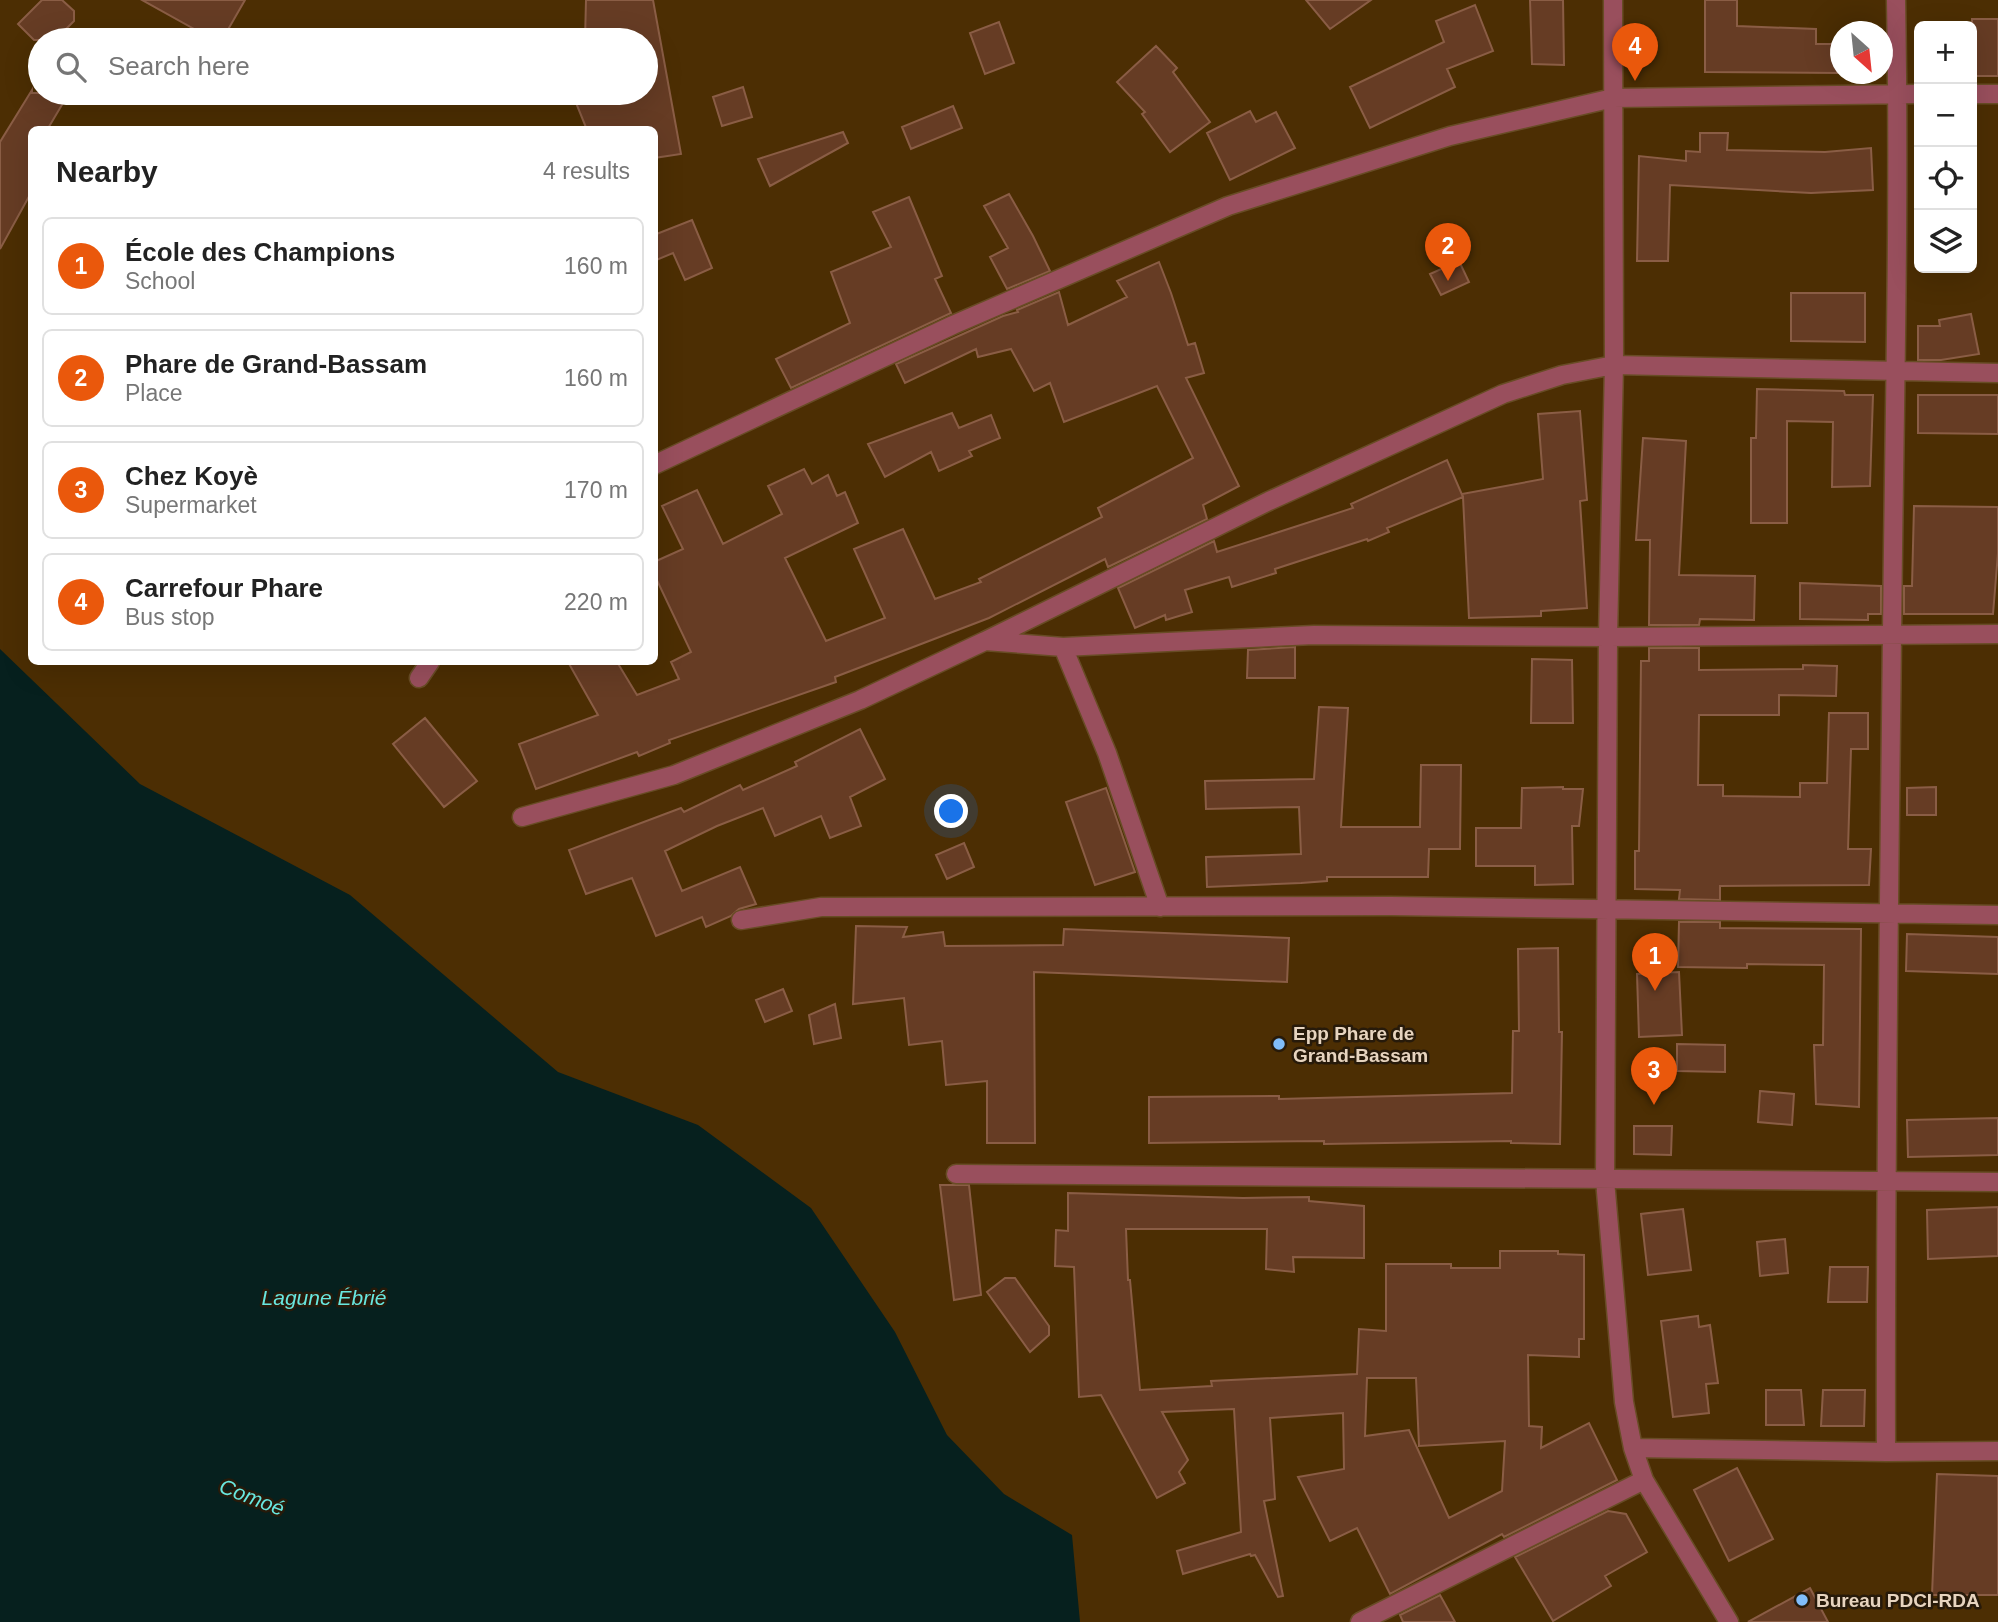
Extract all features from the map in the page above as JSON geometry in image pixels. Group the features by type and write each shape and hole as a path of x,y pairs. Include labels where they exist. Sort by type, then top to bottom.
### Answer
{"street":[{"path":"1613,0 1614,365 1608,637 1605,1180 1624,1402 1633,1448 1644,1480 1729,1622"},
{"path":"1886,1452 1885,1182 1896,371 1896,0"},
{"path":"658,463 953,325 1228,206 1450,136 1614,98 1914,94"},
{"path":"1977,94 1998,94"},
{"path":"522,817 674,775 860,700 1269,501 1503,394 1562,375 1614,365 1998,373"},
{"path":"985,641 1063,647 1314,635 1608,637 1998,634"},
{"path":"1063,647 1107,753 1160,907"},
{"path":"419,678 428,665"},
{"path":"741,920 821,908 1391,906 1998,915"},
{"path":"956,1174 1998,1182"},
{"path":"1633,1448 1998,1451"},
{"path":"1360,1622 1644,1480"}],"water":[{"name":"Lagune Ébrié","path":"0,649 140,784 350,895 558,1072 698,1125 811,1208 895,1332 947,1435 1004,1494 1072,1535 1080,1622 0,1622"}],"building":[{"path":"42,0 62,0 74,11 74,21 67,28 28,28 28,34 18,24"},
{"path":"142,0 245,0 229,28 192,28"},
{"path":"586,0 653,0 681,154 658,157 658,126 585,126 577,105 658,105 658,28 585,28"},
{"path":"1306,0 1371,0 1330,29"},
{"path":"1530,0 1563,0 1564,65 1532,64"},
{"path":"1705,0 1737,0 1737,26 1816,29 1816,44 1830,44 1830,73 1705,72"},
{"path":"1475,5 1493,51 1447,69 1455,87 1370,128 1350,87 1444,42 1436,21"},
{"path":"1998,19 1998,76 1977,76 1977,21 1972,21"},
{"path":"999,22 1014,63 985,74 970,33"},
{"path":"1156,46 1177,68 1173,72 1210,122 1170,152 1142,114 1145,112 1117,82"},
{"path":"743,87 752,117 722,126 713,97"},
{"path":"28,96 28,105 62,105 49,126 28,126 28,198 0,249 0,142"},
{"path":"953,106 962,128 911,149 902,127"},
{"path":"1250,111 1256,122 1276,112 1295,148 1230,180 1207,133"},
{"path":"843,132 848,143 770,186 758,159"},
{"path":"1700,133 1728,133 1727,150 1825,152 1871,148 1873,190 1811,193 1670,185 1668,261 1637,261 1639,156 1686,161 1686,151 1700,152"},
{"path":"1009,194 1050,271 1007,289 990,257 1008,248 984,206"},
{"path":"909,197 942,276 935,279 951,313 791,388 776,359 850,323 831,272 891,247 873,212"},
{"path":"692,220 712,268 685,280 673,253 658,259 658,233"},
{"path":"1459,261 1469,282 1441,295 1430,274"},
{"path":"1159,262 1188,345 1195,343 1204,373 1186,378 1239,486 1203,505 1207,519 1108,567 1105,559 989,618 835,677 836,682 669,740 670,743 639,756 637,752 536,789 519,744 598,715 570,665 619,665 637,695 679,679 671,662 691,652 658,582 658,560 683,549 662,506 697,490 723,544 782,514 768,486 804,469 812,484 828,475 837,496 845,492 858,523 785,558 826,641 885,618 854,549 903,529 935,599 981,582 979,579 1102,517 1098,508 1193,458 1157,386 1064,422 1050,383 1034,391 1011,349 978,357 976,349 905,383 896,364 1059,292 1068,325 1127,297 1117,281"},
{"path":"1791,293 1865,293 1865,342 1791,341"},
{"path":"1971,314 1979,354 1941,360 1918,360 1918,326 1940,326 1939,320"},
{"path":"1757,389 1844,391 1845,395 1873,395 1870,486 1832,487 1833,422 1787,421 1787,523 1751,523 1751,438 1756,438"},
{"path":"1918,395 1998,395 1998,434 1918,433"},
{"path":"1580,411 1587,500 1580,501 1587,608 1541,611 1541,616 1469,618 1462,494 1543,479 1538,414"},
{"path":"952,413 959,428 991,415 1000,438 969,451 972,456 939,471 931,452 885,477 868,444"},
{"path":"1643,438 1686,441 1679,575 1755,576 1754,620 1700,619 1699,625 1649,625 1650,540 1636,540"},
{"path":"1447,460 1463,497 1387,528 1389,532 1368,541 1367,539 1275,569 1276,573 1232,587 1229,577 1185,590 1192,612 1166,620 1165,615 1135,628 1118,588 1214,541 1217,552 1353,508 1351,504"},
{"path":"1914,506 1998,507 1998,553 1993,614 1904,614 1904,586 1912,586"},
{"path":"1800,583 1881,586 1881,614 1868,614 1868,620 1800,619"},
{"path":"1295,647 1295,678 1247,678 1248,650"},
{"path":"1649,648 1699,648 1699,670 1837,666 1836,696 1779,695 1779,715 1699,715 1698,785 1723,785 1723,796 1800,797 1800,783 1827,783 1829,713 1868,713 1868,749 1851,749 1848,849 1871,849 1869,885 1720,886 1720,900 1679,899 1680,890 1635,889 1635,851 1639,851 1641,661 1649,661"},
{"path":"1532,659 1572,660 1573,723 1531,723"},
{"path":"1319,707 1348,708 1341,827 1420,827 1421,765 1461,765 1460,849 1429,849 1428,877 1327,877 1327,881 1207,887 1206,857 1301,854 1299,807 1206,809 1205,781 1314,779"},
{"path":"425,718 477,781 444,807 393,744"},
{"path":"860,729 885,779 850,797 861,826 830,838 821,816 775,836 763,808 665,851 682,891 740,867 756,904 739,909 731,916 706,927 702,917 656,936 632,878 586,894 569,850 681,808 684,812 740,785 743,790 797,766 795,762"},
{"path":"1936,787 1936,815 1907,815 1907,788"},
{"path":"1106,788 1135,872 1095,885 1066,802"},
{"path":"1522,788 1583,789 1579,826 1572,826 1573,884 1535,885 1535,866 1476,866 1476,828 1521,828"},
{"path":"964,843 974,867 947,879 936,855"},
{"path":"1679,922 1720,922 1720,928 1861,929 1859,1107 1816,1104 1814,1045 1823,1045 1824,965 1678,967"},
{"path":"856,926 907,927 903,937 943,932 945,946 1063,945 1064,929 1289,938 1287,982 1034,972 1035,1143 987,1143 987,1081 946,1085 942,1041 909,1045 904,998 853,1004"},
{"path":"1907,934 1998,937 1998,974 1906,971"},
{"path":"1558,948 1559,1032 1562,1032 1560,1144 1511,1141 1149,1143 1149,1097 1279,1096 1279,1099 1512,1093 1513,1031 1519,1031 1518,949"},
{"path":"1679,972 1682,1035 1639,1037 1637,974"},
{"path":"783,989 792,1011 765,1022 756,1000"},
{"path":"835,1004 841,1038 814,1044 809,1015"},
{"path":"1677,1044 1725,1045 1725,1072 1677,1071"},
{"path":"1760,1091 1794,1094 1792,1125 1758,1122"},
{"path":"1998,1118 1998,1155 1908,1157 1907,1120"},
{"path":"1634,1126 1672,1126 1671,1155 1634,1154"},
{"path":"940,1185 969,1185 981,1295 954,1300"},
{"path":"1068,1193 1309,1197 1309,1201 1364,1206 1364,1258 1293,1257 1294,1272 1266,1269 1267,1229 1126,1229 1128,1280 1140,1390 1212,1386 1211,1381 1357,1374 1359,1329 1386,1331 1386,1264 1451,1264 1451,1268 1500,1268 1500,1251 1558,1251 1558,1254 1584,1255 1584,1339 1579,1339 1579,1357 1528,1355 1529,1426 1542,1427 1541,1448 1589,1423 1617,1480 1504,1537 1502,1534 1390,1594 1357,1528 1330,1541 1298,1477 1344,1469 1343,1413 1270,1418 1275,1499 1264,1501 1283,1596 1278,1597 1255,1555 1250,1554 1183,1574 1177,1551 1241,1532 1234,1409 1162,1412 1188,1460 1179,1472 1185,1483 1157,1498 1101,1395 1079,1397 1074,1267 1055,1266 1056,1230 1068,1231","holes":["1367,1378 1416,1378 1419,1446 1505,1441 1502,1491 1449,1518 1409,1430 1365,1436"]},
{"path":"1998,1207 1998,1256 1928,1259 1927,1210"},
{"path":"1683,1209 1691,1270 1648,1275 1641,1214"},
{"path":"1785,1239 1788,1273 1760,1276 1757,1242"},
{"path":"1830,1267 1868,1267 1867,1302 1828,1302"},
{"path":"1005,1278 1015,1278 1049,1326 1049,1335 1030,1352 987,1292"},
{"path":"1698,1316 1699,1327 1710,1325 1718,1383 1706,1384 1709,1413 1673,1417 1661,1321"},
{"path":"1766,1390 1801,1390 1804,1425 1766,1425"},
{"path":"1823,1390 1865,1390 1864,1426 1821,1426"},
{"path":"1737,1468 1773,1539 1729,1561 1694,1490"},
{"path":"1937,1474 1998,1476 1998,1595 1932,1595"},
{"path":"1608,1511 1626,1514 1647,1552 1605,1576 1611,1586 1553,1621 1515,1557"},
{"name":"Bureau PDCI-RDA","path":"1810,1588 1828,1622 1748,1622"},
{"path":"1440,1595 1455,1622 1403,1622 1400,1615"}],"place":[{"name":"Carrefour Phare","path":"1635,81"},
{"name":"Phare de Grand-Bassam","path":"1448,281"},
{"name":"École des Champions","path":"1655,991"},
{"name":"Epp Phare de Grand-Bassam","path":"1279,1044"},
{"name":"Chez Koyè","path":"1654,1105"},
{"name":"Bureau PDCI-RDA","path":"1802,1600"}],"water label":[{"name":"Comoé","path":"252,1497"}]}
